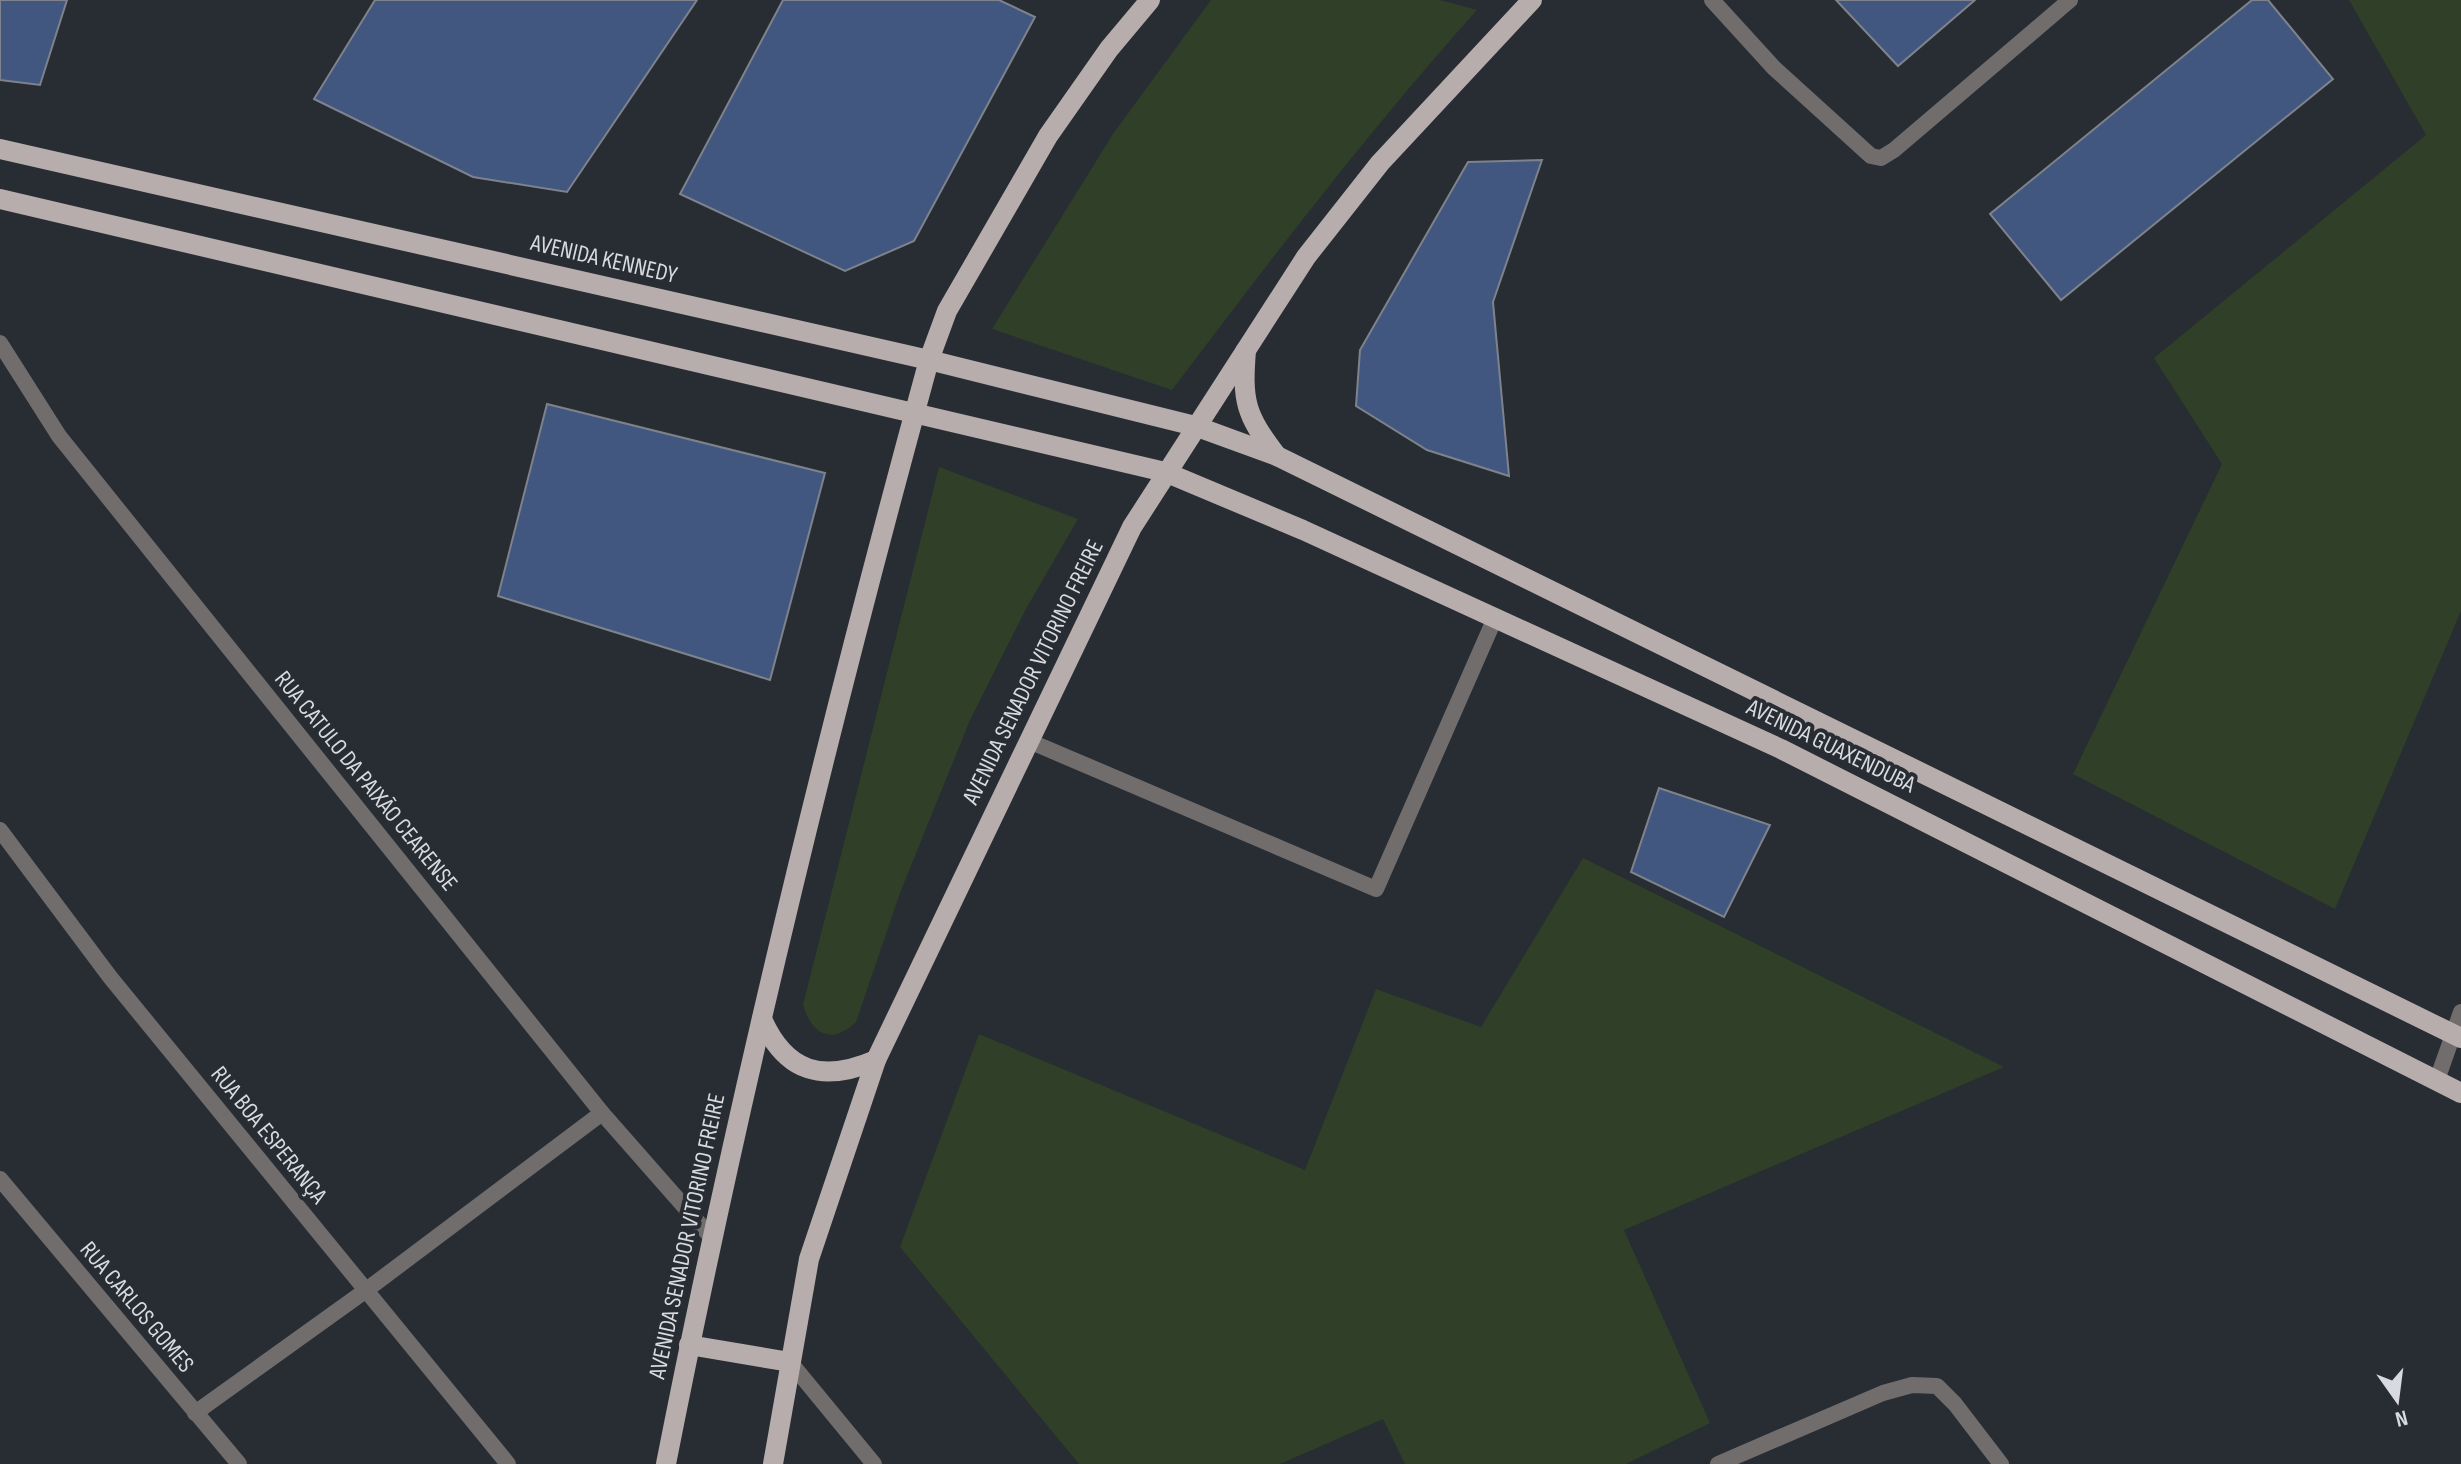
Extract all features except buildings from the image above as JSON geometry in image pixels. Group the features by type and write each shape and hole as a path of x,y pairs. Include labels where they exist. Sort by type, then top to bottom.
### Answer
{"main road":[{"name":"AVENIDA SENADOR VITORINO FREIRE","path":"666,1464 711,1237 825,747 929,360 947,311 1048,136 1109,49 1149,0"},
{"name":"AVENIDA SENADOR VITORINO FREIRE","path":"773,1464 809,1259 876,1060 1132,527 1306,257 1380,163 1532,0"},
{"name":"AVENIDA KENNEDY","path":"0,149 929,360 1195,426"},
{"path":"0,199 1165,472"},
{"path":"1247,347 1243,391 1255,427 1277,456"},
{"name":"AVENIDA GUAXENDUBA","path":"1195,426 1277,456 2457,1036"},
{"name":"AVENIDA GUAXENDUBA","path":"1165,472 1303,530 1781,749 2461,1093"},
{"path":"762,1019 780,1051 805,1069 837,1072 876,1060"},
{"path":"689,1345 790,1362"}],"street":[{"path":"1712,0 1774,68 1871,156 1881,158 2070,0"},
{"name":"RUA CATULO DA PAIXÃO CEARENSE","path":"0,343 59,436 602,1113 711,1237"},
{"path":"1029,741 1376,889 1495,618"},
{"name":"RUA BOA ESPERANÇA","path":"0,830 110,977 508,1464"},
{"path":"2437,1080 2457,1036 2461,1012"},
{"path":"195,1413 365,1291 602,1113"},
{"name":"RUA CARLOS GOMES","path":"0,1179 239,1464"},
{"path":"790,1362 874,1464"},
{"path":"1718,1464 1883,1393 1912,1385 1937,1386 1955,1404 2001,1464"}],"green space":[{"path":"1211,0 1440,0 1477,10 1359,149 1172,390 992,329 1113,134"},
{"path":"2349,0 2461,0 2461,611 2335,909 2073,774 2222,464 2154,358 2426,135"},
{"path":"939,467 1078,519 1027,607 970,720 900,893 856,1022 831,1035 817,1030 803,1005"},
{"path":"1583,858 2004,1067 1624,1230 1710,1423 1626,1464 1405,1464 1383,1419 1280,1464 1079,1464 900,1247 979,1034 1305,1170 1376,989 1481,1027"}]}
